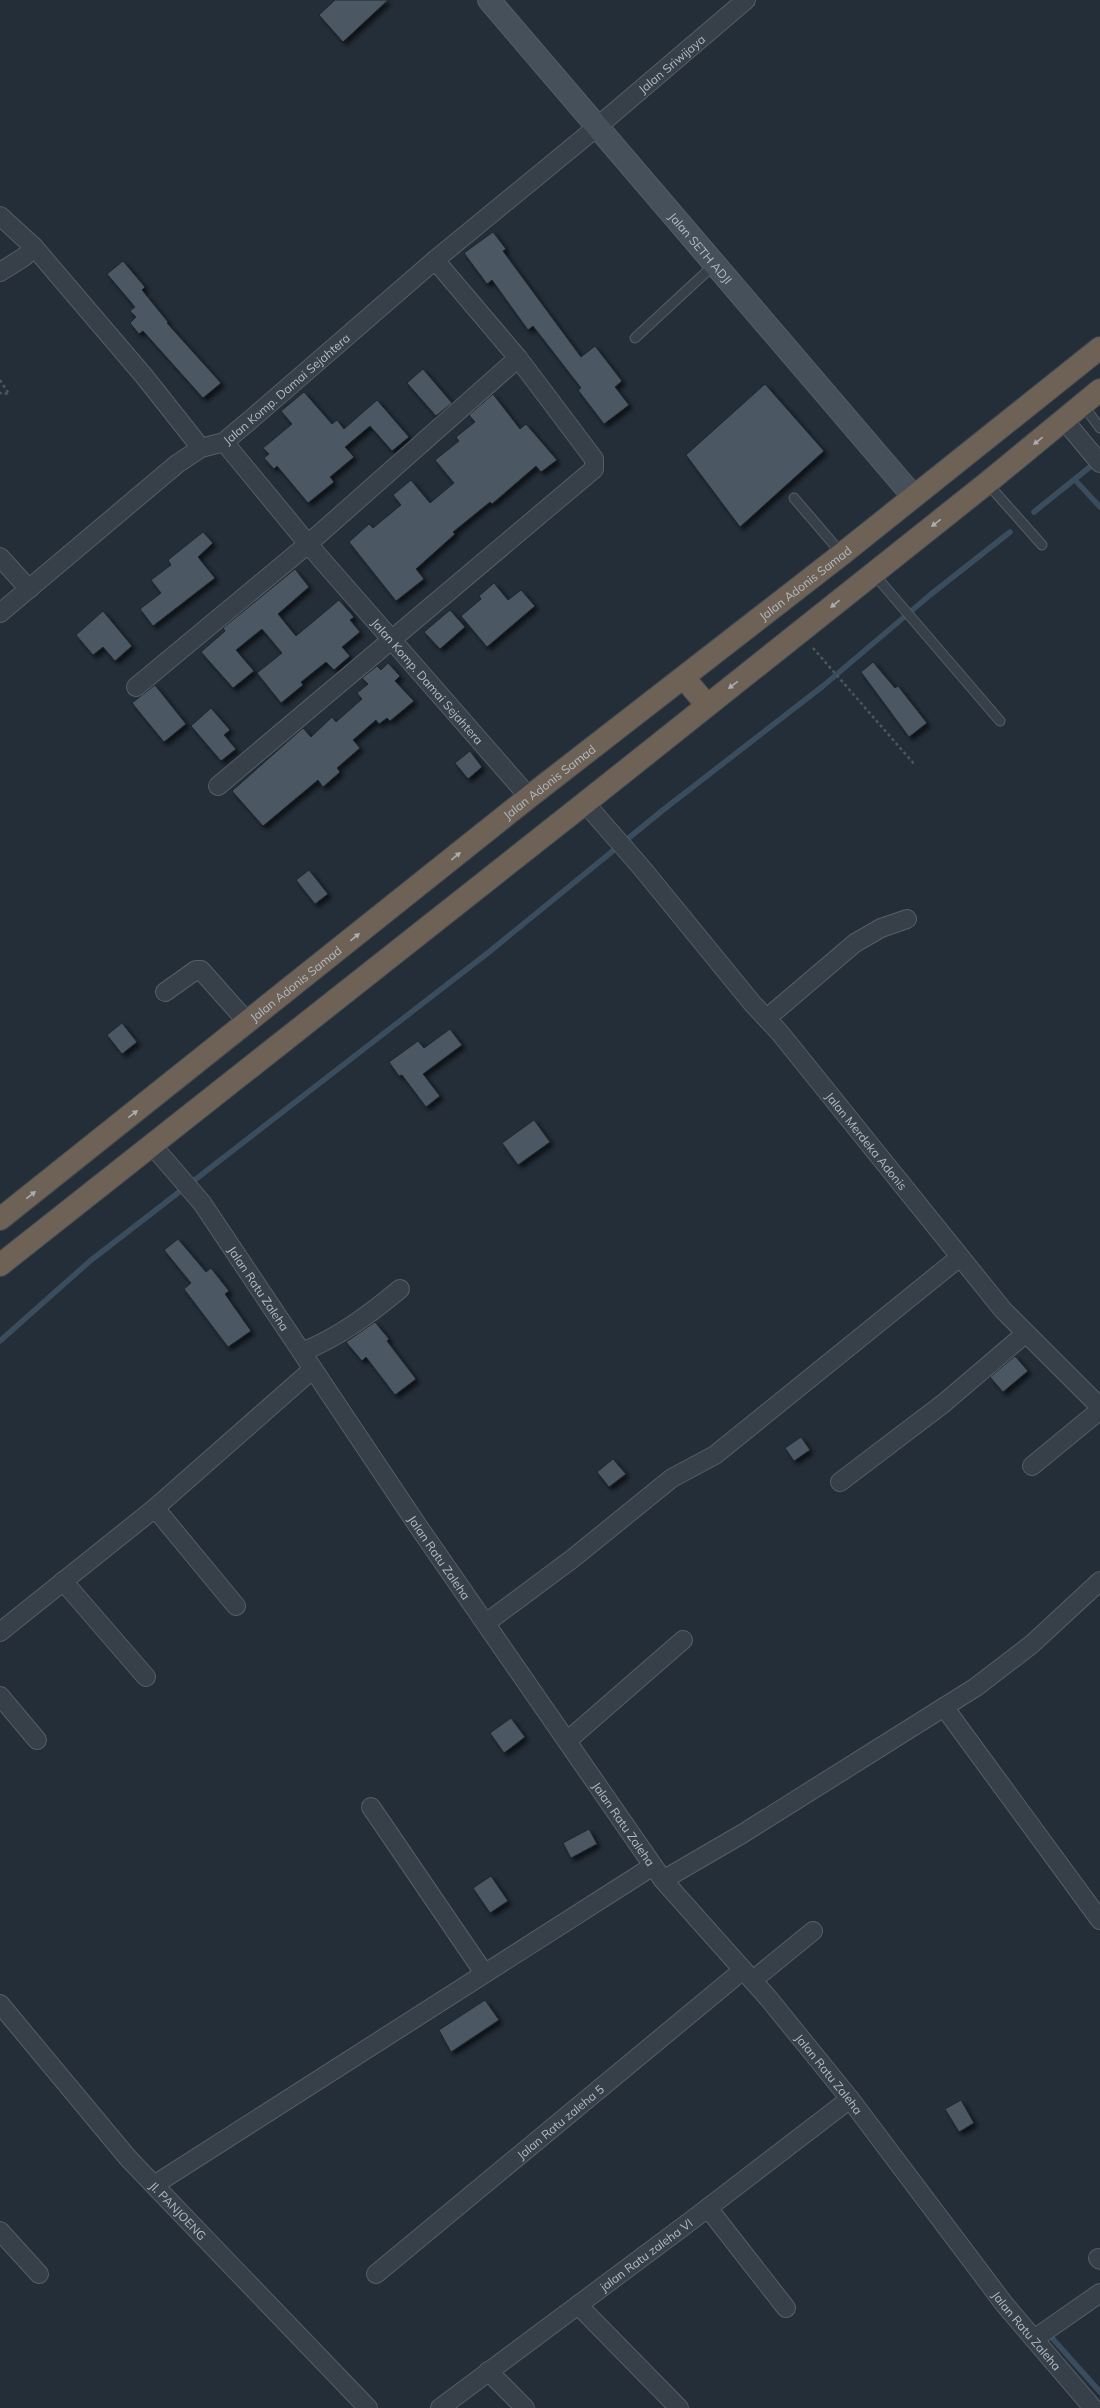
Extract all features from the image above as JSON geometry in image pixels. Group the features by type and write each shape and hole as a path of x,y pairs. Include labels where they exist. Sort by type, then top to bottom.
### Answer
{"highway":[{"name":"Jalan Adonis Samad","path":"0,1219 248,1023 529,797 842,554 1100,348"},
{"path":"0,1265 585,803 987,483 1100,390"},
{"path":"684,678 707,705"}],"street":[{"name":"Jalan SETH ADJI","path":"489,0 913,496"},
{"name":"Jalan Sriwijaya","path":"597,127 746,0"},
{"name":"Jalan Komp. Damai Sejahtera","path":"529,797 308,544 224,442 435,260 597,127"},
{"path":"0,216 34,247 144,376 201,448"},
{"path":"0,272 24,256 34,247"},
{"path":"218,786 594,469 594,459 518,358 435,260"},
{"path":"136,687 308,544 518,358"},
{"path":"1064,420 1095,458"},
{"path":"0,613 177,464 201,448 224,442"},
{"path":"0,557 29,589"},
{"name":"Jalan Merdeka Adonis","path":"585,803 641,867 687,925 767,1018 860,1131 960,1257 1025,1334 1100,1409"},
{"path":"767,1018 855,943 881,928 907,918"},
{"path":"165,992 196,970 201,970 248,1023"},
{"name":"Jalan Ratu Zaleha","path":"152,1145 202,1203 418,1526 658,1873 748,1975 850,2099 1005,2305 1093,2408"},
{"path":"486,1623 572,1559 672,1478 715,1455 960,1257"},
{"path":"302,1352 326,1342 366,1317 400,1289"},
{"path":"840,1482 944,1403 1025,1334"},
{"path":"0,1632 155,1508 313,1369"},
{"path":"1032,1466 1100,1409"},
{"path":"155,1508 236,1606"},
{"path":"63,1581 146,1678"},
{"path":"154,2185 484,1973 658,1873 742,1834 944,1707 1005,1666 1100,1581"},
{"path":"567,1742 684,1640"},
{"path":"0,1696 37,1740"},
{"path":"944,1707 1100,1920"},
{"path":"371,1808 484,1973"},
{"name":"Jalan Ratu zaleha 5","path":"376,2274 748,1975 813,1931"},
{"name":"Jl. PANJOENG","path":"3,2012 128,2158 368,2408"},
{"name":"jalan Ratu zaleha VI","path":"440,2408 708,2208 850,2099"},
{"path":"708,2208 786,2308"},
{"path":"0,2231 39,2274"},
{"path":"1034,2339 1100,2293"},
{"path":"578,2305 678,2408"},
{"path":"488,2371 526,2408"}],"lane":[{"path":"635,338 715,264"},
{"path":"1082,405 1100,428"},
{"path":"987,483 1042,545"},
{"path":"794,498 842,554"},
{"path":"873,573 1000,720"}],"path":[{"path":"0,380 9,394 0,393"},
{"path":"818,652 915,765"}],"building":[{"path":"335,0 388,0 343,42 319,15"},
{"path":"493,232 506,249 503,251 581,357 595,346 622,381 615,387 629,405 604,424 578,390 581,388 533,326 528,330 492,280 487,284 464,253"},
{"path":"123,261 145,287 142,290 168,322 167,323 221,383 203,398 143,331 139,334 130,323 136,317 130,311 135,307 107,274"},
{"path":"423,369 452,403 436,416 407,383"},
{"path":"765,384 824,451 740,527 686,455"},
{"path":"304,392 332,424 337,420 344,429 377,400 409,437 392,451 370,426 345,447 354,457 330,477 334,482 308,503 277,466 274,469 264,458 269,454 263,448 292,424 281,411"},
{"path":"493,394 520,429 526,424 557,460 541,472 536,466 492,504 490,502 453,532 455,534 416,569 424,579 396,601 349,542 369,524 373,528 401,505 393,495 411,480 430,503 454,483 435,460 459,441 456,437 475,422 469,415"},
{"path":"203,532 213,543 198,557 215,578 153,626 140,609 161,593 151,580 171,565 168,560"},
{"path":"295,569 309,587 278,614 296,636 339,600 354,617 350,620 360,632 342,647 350,656 334,670 326,662 301,682 303,685 281,703 257,673 282,653 262,629 236,650 254,671 233,688 201,652 225,631 223,628"},
{"path":"494,583 508,600 521,590 535,606 487,647 461,616 481,599 479,596"},
{"path":"450,610 465,627 440,649 424,632"},
{"path":"103,611 132,646 115,661 103,647 93,655 76,635"},
{"path":"873,662 895,688 898,686 927,723 909,737 861,672"},
{"path":"388,663 400,676 395,681 414,701 390,721 387,718 379,724 376,720 353,740 360,748 337,768 340,772 323,787 318,780 263,826 232,791 303,728 311,737 332,717 336,722 362,699 357,693 368,684 362,678 377,666 381,670"},
{"path":"155,685 186,724 164,742 132,703"},
{"path":"211,708 230,730 224,735 236,749 221,761 191,726"},
{"path":"470,751 482,767 468,779 455,763"},
{"path":"309,870 328,894 315,904 296,880"},
{"path":"122,1023 137,1042 122,1054 107,1035"},
{"path":"450,1029 462,1045 423,1074 440,1096 426,1107 402,1075 399,1076 389,1062 418,1041 424,1048"},
{"path":"534,1120 550,1142 518,1165 502,1143"},
{"path":"178,1239 206,1272 211,1268 229,1291 225,1294 251,1331 228,1347 184,1289 191,1283 164,1250"},
{"path":"375,1322 389,1339 387,1341 416,1379 395,1395 366,1357 362,1361 346,1342"},
{"path":"1015,1356 1028,1371 1003,1392 990,1377"},
{"path":"801,1437 810,1450 794,1461 785,1448"},
{"path":"613,1459 626,1474 609,1487 597,1472"},
{"path":"511,1718 525,1737 504,1753 490,1733"},
{"path":"589,1829 597,1844 571,1858 563,1843"},
{"path":"491,1876 508,1901 490,1913 473,1888"},
{"path":"485,2000 499,2020 451,2052 439,2030"},
{"path":"961,2100 974,2123 959,2132 945,2109"}],"waterway":[{"path":"1034,512 1096,462"},
{"path":"1075,480 1100,507"},
{"path":"0,1341 90,1261 489,952 663,810 823,686 930,595 1010,532"},
{"path":"1053,2339 1100,2392"}]}
